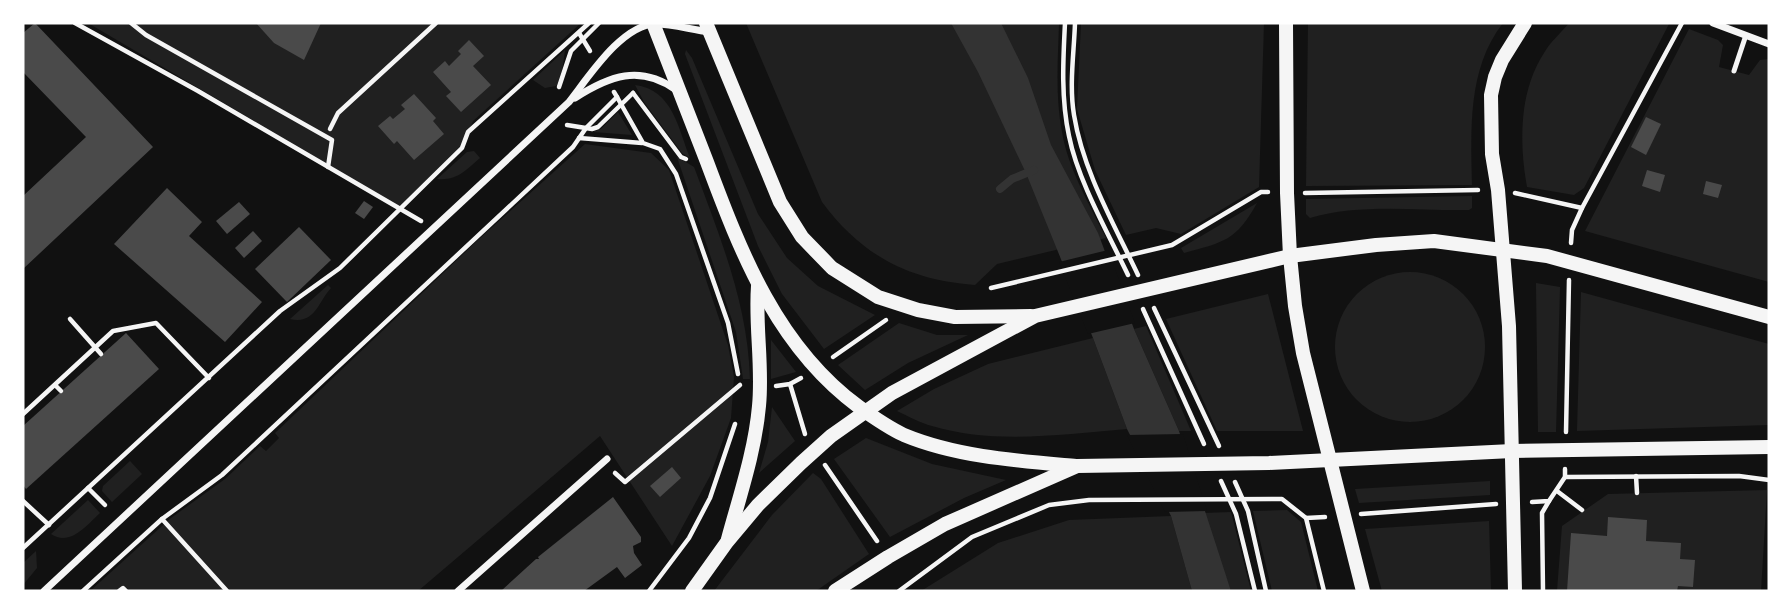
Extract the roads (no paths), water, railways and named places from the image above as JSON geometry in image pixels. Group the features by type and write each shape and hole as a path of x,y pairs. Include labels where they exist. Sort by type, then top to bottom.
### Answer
{"main road":[{"path":"654,23 738,244 775,317 832,385 883,425 935,445 1002,459 1077,466 1269,463 1566,450 1769,447"},
{"path":"1286,23 1290,256 1303,353 1363,591"},
{"path":"1515,591 1509,326 1498,190 1492,155 1491,96 1502,60 1525,23"},
{"path":"708,28 780,202 802,237 832,268 878,297 926,312 955,317 1035,316 1290,256 1376,245 1434,242 1503,248 1570,261 1769,317"},
{"path":"727,542 755,437 759,407 756,317 758,285"},
{"path":"692,591 758,505 801,463 865,411 924,375 1035,316"},
{"path":"835,591 888,556 945,524 1077,466"}],"street":[{"path":"44,591 569,102 599,64 626,37 654,23 708,28"},
{"path":"1713,23 1769,44"},
{"path":"569,102 600,82 642,74 663,80 681,93"},
{"path":"458,591 607,459"}],"lane":[{"path":"1734,71 1746,35"}],"waterway":[{"path":"1000,189 1012,179 1034,170"}]}
